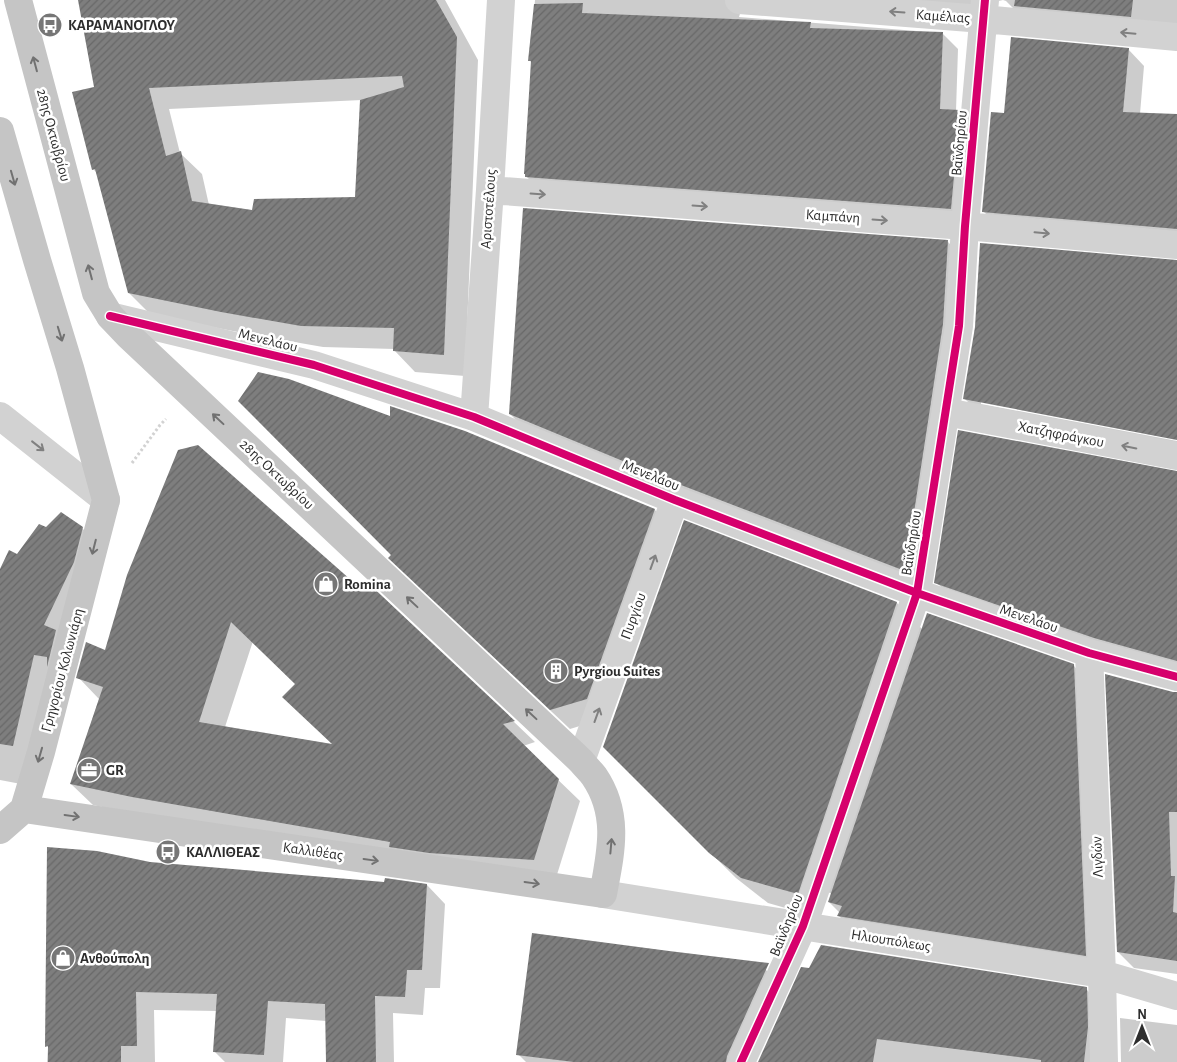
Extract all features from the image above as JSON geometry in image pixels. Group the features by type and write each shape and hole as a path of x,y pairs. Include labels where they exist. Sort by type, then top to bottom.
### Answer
{"main road":[{"name":"28ης Οκτωβρίου","path":"18,0 96,293 110,316 594,775 602,789 610,811 612,828 612,841 603,894"},
{"path":"0,131 70,368 106,500"},
{"name":"Γρηγορίου Κολωνιάρη","path":"24,809 46,734 106,500"},
{"path":"0,830 24,809"},
{"name":"Καλλιθέας","path":"24,809 603,894"}],"street":[{"name":"Αριστοτέλους","path":"474,417 501,0"},
{"name":"Καμέλιας","path":"739,0 984,10 1177,37"},
{"name":"Βαϊνδηρίου","path":"741,1062 803,926 917,593 959,326 965,226 984,10"},
{"name":"Καμπάνη","path":"490,190 965,226 1177,245"},
{"name":"Μενελάου","path":"110,316 314,365 474,417 675,500 917,593 1089,653 1177,677"},
{"name":"Χατζηφράγκου","path":"946,412 1177,456"},
{"path":"0,416 106,500"},
{"name":"Πυργίου","path":"581,761 675,500"},
{"name":"Λιγδών","path":"1089,653 1104,1062"},
{"name":"Ηλιουπόλεως","path":"603,894 1102,974 1177,996"}],"path":[{"path":"106,500 160,425 191,393"}],"building":[{"path":"78,0 436,0 457,37 444,355 393,351 394,328 301,326 128,293 95,169 92,170 72,92 94,87","holes":["402,76 404,87 360,100 355,197 254,199 252,210 192,201 181,151 166,156 149,88"]},
{"path":"1015,0 1133,0 1131,17 1014,6"},
{"path":"583,3 582,13 811,22 810,28 943,32 940,109 960,110 951,209 525,177 531,61 528,61 534,4"},
{"path":"1011,37 1129,48 1123,112 1177,114 1177,229 982,212 991,112 1004,113"},
{"path":"523,208 948,240 943,324 905,571 681,485 509,414"},
{"path":"980,243 1177,260 1177,440 963,399 975,327"},
{"path":"258,372 289,379 390,416 390,406 465,431 655,509 587,699 550,710 388,558 391,555 238,401"},
{"path":"958,430 1177,471 1177,661 1094,638 934,583"},
{"path":"198,445 360,588 366,581 515,721 503,724 559,779 534,860 429,853 389,847 390,842 132,797 70,784 103,687 76,678 86,642 105,650 127,575 178,450","holes":["231,622 295,684 282,697 332,744 199,722"]},
{"path":"61,512 83,527 74,562 44,625 56,630 47,667 47,657 34,655 13,746 0,744 0,569 9,550 17,554 39,524 46,527"},
{"path":"684,520 897,602 798,894 741,878 709,853 603,747"},
{"path":"927,613 1074,664 1086,956 837,916 842,906 828,902"},
{"path":"1105,674 1177,692 1177,812 1169,812 1171,876 1175,876 1173,912 1177,913 1177,961 1117,952"},
{"path":"47,847 97,851 150,862 384,882 385,878 427,884 422,970 407,970 405,997 375,996 376,1062 326,1062 325,1004 268,1001 264,1055 213,1052 217,994 136,992 137,1046 121,1046 121,1062 48,1062 48,1046 45,1047"},
{"path":"532,933 769,963 726,1062 574,1062 516,1055"},
{"path":"821,945 1087,987 1088,1027 1084,1062 1041,1062 1041,1060 877,1039 873,1062 758,1062 801,967 809,968"}],"cycle path":[{"path":"741,1062 803,926 917,593 959,326 965,226 985,0"},
{"path":"110,316 314,365 474,417 675,500 917,593 1089,653 1177,677"}],"place":[{"name":"ΚΑΡΑΜΑΝΟΓΛΟΥ","path":"50,25"},
{"name":"Romina","path":"326,584"},
{"name":"Pyrgiou Suites","path":"556,671"},
{"name":"GR","path":"89,770"},
{"name":"ΚΑΛΛΙΘΕΑΣ","path":"168,852"},
{"name":"Ανθούπολη","path":"63,958"}]}
